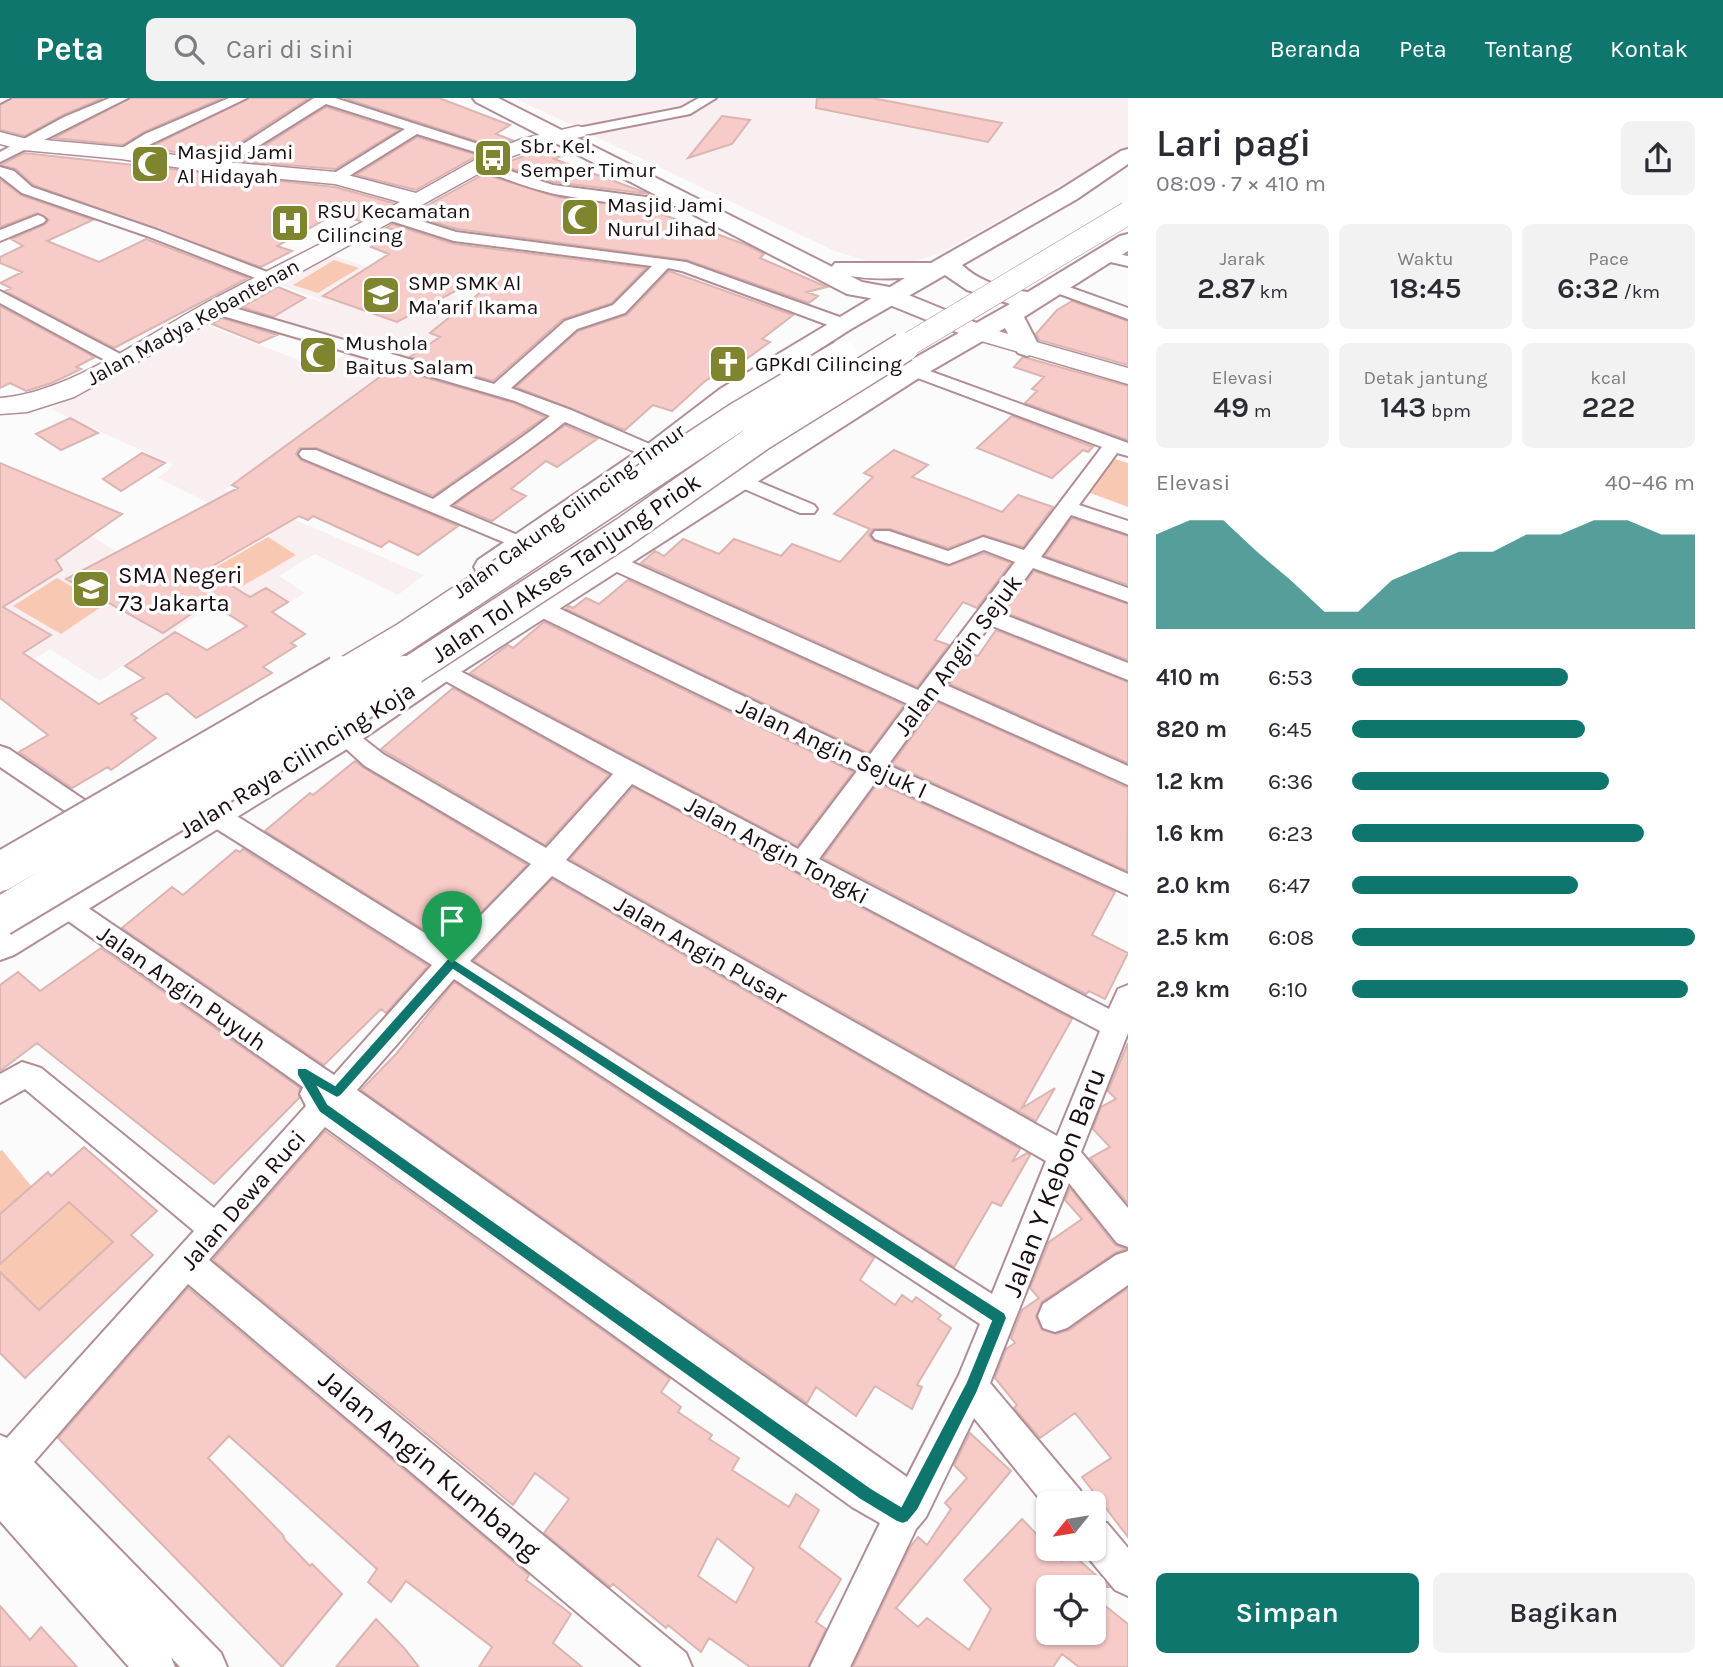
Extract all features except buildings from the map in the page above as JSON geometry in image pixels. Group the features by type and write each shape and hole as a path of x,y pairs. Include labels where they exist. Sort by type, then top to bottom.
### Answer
{"main road":[{"path":"483,98 566,134 834,270 856,289 1004,313"},
{"path":"507,98 684,202 834,270 880,272 944,267 958,276 1007,297 1004,313 1027,348"},
{"name":"Jalan Cakung Cilincing Timur","path":"0,853 375,643 445,600 520,543 654,453 729,395 886,294 944,267 1069,194 1128,155"},
{"path":"1069,194 1098,186 1128,169"},
{"name":"Jalan Tol Akses Tanjung Priok","path":"0,872 403,638 736,418 1128,187"},
{"name":"Jalan Tol Akses Tanjung Priok","path":"0,917 429,660 625,532 761,436 986,296 1128,213"},
{"name":"Jalan Raya Cilincing Koja","path":"0,944 343,735 441,668 1004,313 1128,241"},
{"path":"834,270 845,297 843,323"}],"street":[{"path":"0,158 69,120 121,98"},
{"path":"121,153 150,136 240,98"},
{"name":"Jalan Madya Kebantenan","path":"2,405 27,404 65,392 489,160 566,134 675,113 698,106 709,98"},
{"path":"215,167 323,99 415,129 551,189 646,202 684,202"},
{"path":"336,178 415,129"},
{"path":"0,138 23,144 121,153 215,167 336,178 418,200"},
{"path":"0,171 9,174 27,190 152,233 269,278"},
{"path":"390,216 454,236 686,267 843,323"},
{"path":"0,236 38,220"},
{"path":"1103,256 1128,261"},
{"path":"498,390 571,325 619,309 664,263"},
{"path":"0,296 120,361"},
{"path":"215,308 498,390 564,414 654,453"},
{"path":"1004,313 1128,314"},
{"path":"1004,313 1027,348 1128,376"},
{"name":"Jalan Angin Sejuk","path":"802,863 929,696 1066,507 1121,448 914,370"},
{"path":"444,500 488,468 519,450 564,414"},
{"path":"309,454 405,493 444,500 520,543"},
{"path":"740,480 807,509"},
{"path":"1066,507 1128,528"},
{"path":"882,535 949,558 983,543 1128,595"},
{"path":"611,561 929,696 1128,776"},
{"name":"Jalan Angin Sejuk I","path":"538,607 873,768 1128,885"},
{"path":"987,616 1128,672"},
{"name":"Jalan Angin Tongki","path":"441,668 629,772 802,863 1121,1011"},
{"name":"Jalan Angin Pusar","path":"343,735 374,760 1065,1156"},
{"path":"0,755 80,809"},
{"name":"Jalan Dewa Ruci","path":"2,1471 452,963 549,862 629,772"},
{"path":"213,814 452,963 1000,1318"},
{"name":"Jalan Angin Puyuh","path":"63,904 301,1072 330,1100 545,1253 865,1494 908,1510"},
{"name":"Jalan Y Kebon Baru","path":"830,1667 971,1387 1121,1011"},
{"path":"0,1090 22,1075 31,1077 216,1230"},
{"path":"1065,1156 1128,1232"},
{"name":"Jalan Angin Kumbang","path":"188,1263 672,1667"},
{"path":"1055,1316 1128,1266"},
{"path":"971,1387 1057,1491"},
{"path":"2,1471 155,1667"},
{"path":"2,1471 207,1667"},
{"path":"1106,1550 1128,1577"}],"shaded area":[{"path":"515,98 1128,98 1128,148 941,253 903,265 870,262 832,250"},
{"path":"329,254 485,306 457,336 225,490 424,575 398,595 315,554 279,576 305,593 246,629 212,605 100,681 50,649 15,671 0,661 0,565 71,523 151,573 182,585 272,534 158,478 173,465 51,409 199,322 320,368 350,352 218,311 267,287 335,305 279,284"},
{"path":"334,260 359,268 318,293 293,285"},
{"path":"1109,457 1128,463 1128,507 1082,490"},
{"path":"268,537 296,555 241,587 214,568"},
{"path":"57,578 104,605 61,634 13,606"},
{"path":"2,1150 32,1187 0,1215 0,1151"},
{"path":"69,1202 113,1242 39,1310 0,1272 0,1264"}],"place":[{"name":"Sbr. Kel. Semper Timur","path":"493,158"},
{"name":"Masjid Jami Al Hidayah","path":"150,164"},
{"name":"Masjid Jami Nurul Jihad","path":"580,217"},
{"name":"RSU Kecamatan Cilincing","path":"290,223"},
{"name":"SMP SMK Al Ma'arif Ikama","path":"381,295"},
{"name":"Mushola Baitus Salam","path":"318,355"},
{"name":"GPKdI Cilincing","path":"728,364"},
{"name":"SMA Negeri 73 Jakarta","path":"91,589"}],"route":[{"path":"452,963 1000,1318 971,1387 913,1504 903,1516 865,1494 324,1108 301,1072 337,1093 452,963"}]}
